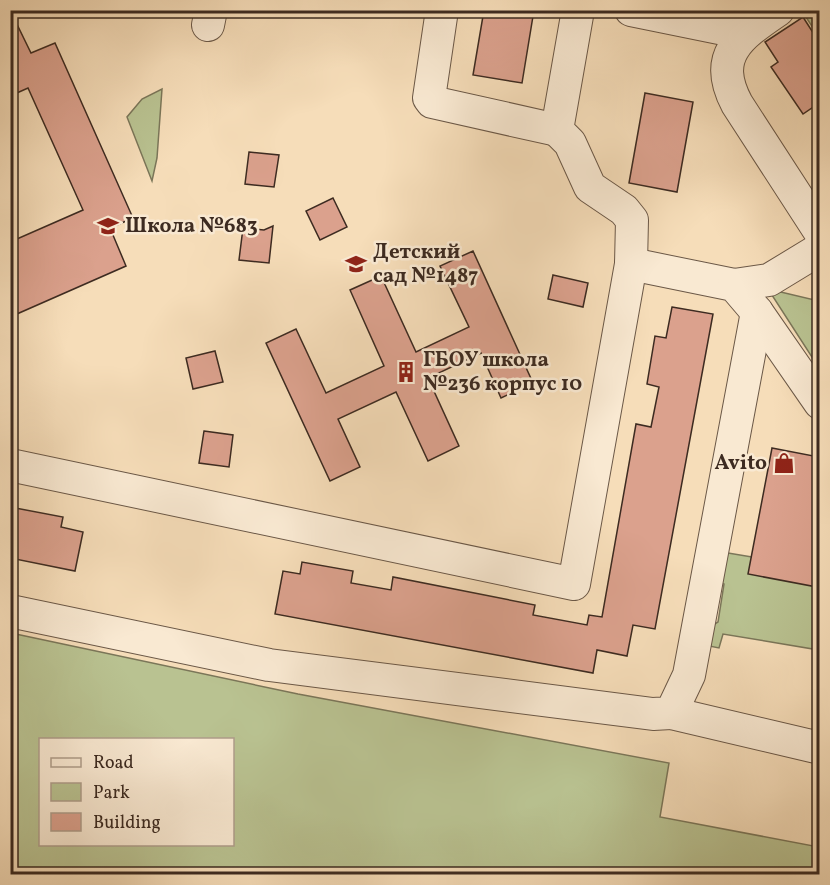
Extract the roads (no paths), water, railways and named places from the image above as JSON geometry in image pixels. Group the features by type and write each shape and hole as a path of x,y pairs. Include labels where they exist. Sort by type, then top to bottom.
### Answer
{"lane":[{"path":"10,465 574,584 631,264 632,220 624,210 590,187 570,143 557,130 432,102 429,98 442,10"},
{"path":"557,130 578,10"},
{"path":"631,10 744,33"},
{"path":"778,10 737,40 729,60 727,81 731,92 819,232"},
{"path":"631,264 734,285 769,280 819,249"},
{"path":"734,285 757,312 819,403"},
{"path":"671,713 690,675 757,312"},
{"path":"10,611 269,665 653,714 671,713 819,748"}],"place":[{"name":"Школа №683","path":"108,226"},
{"name":"Детский сад №1487","path":"356,264"},
{"name":"ГБОУ школа №236 корпус 10","path":"406,372"},
{"name":"Avito","path":"784,463"}]}
